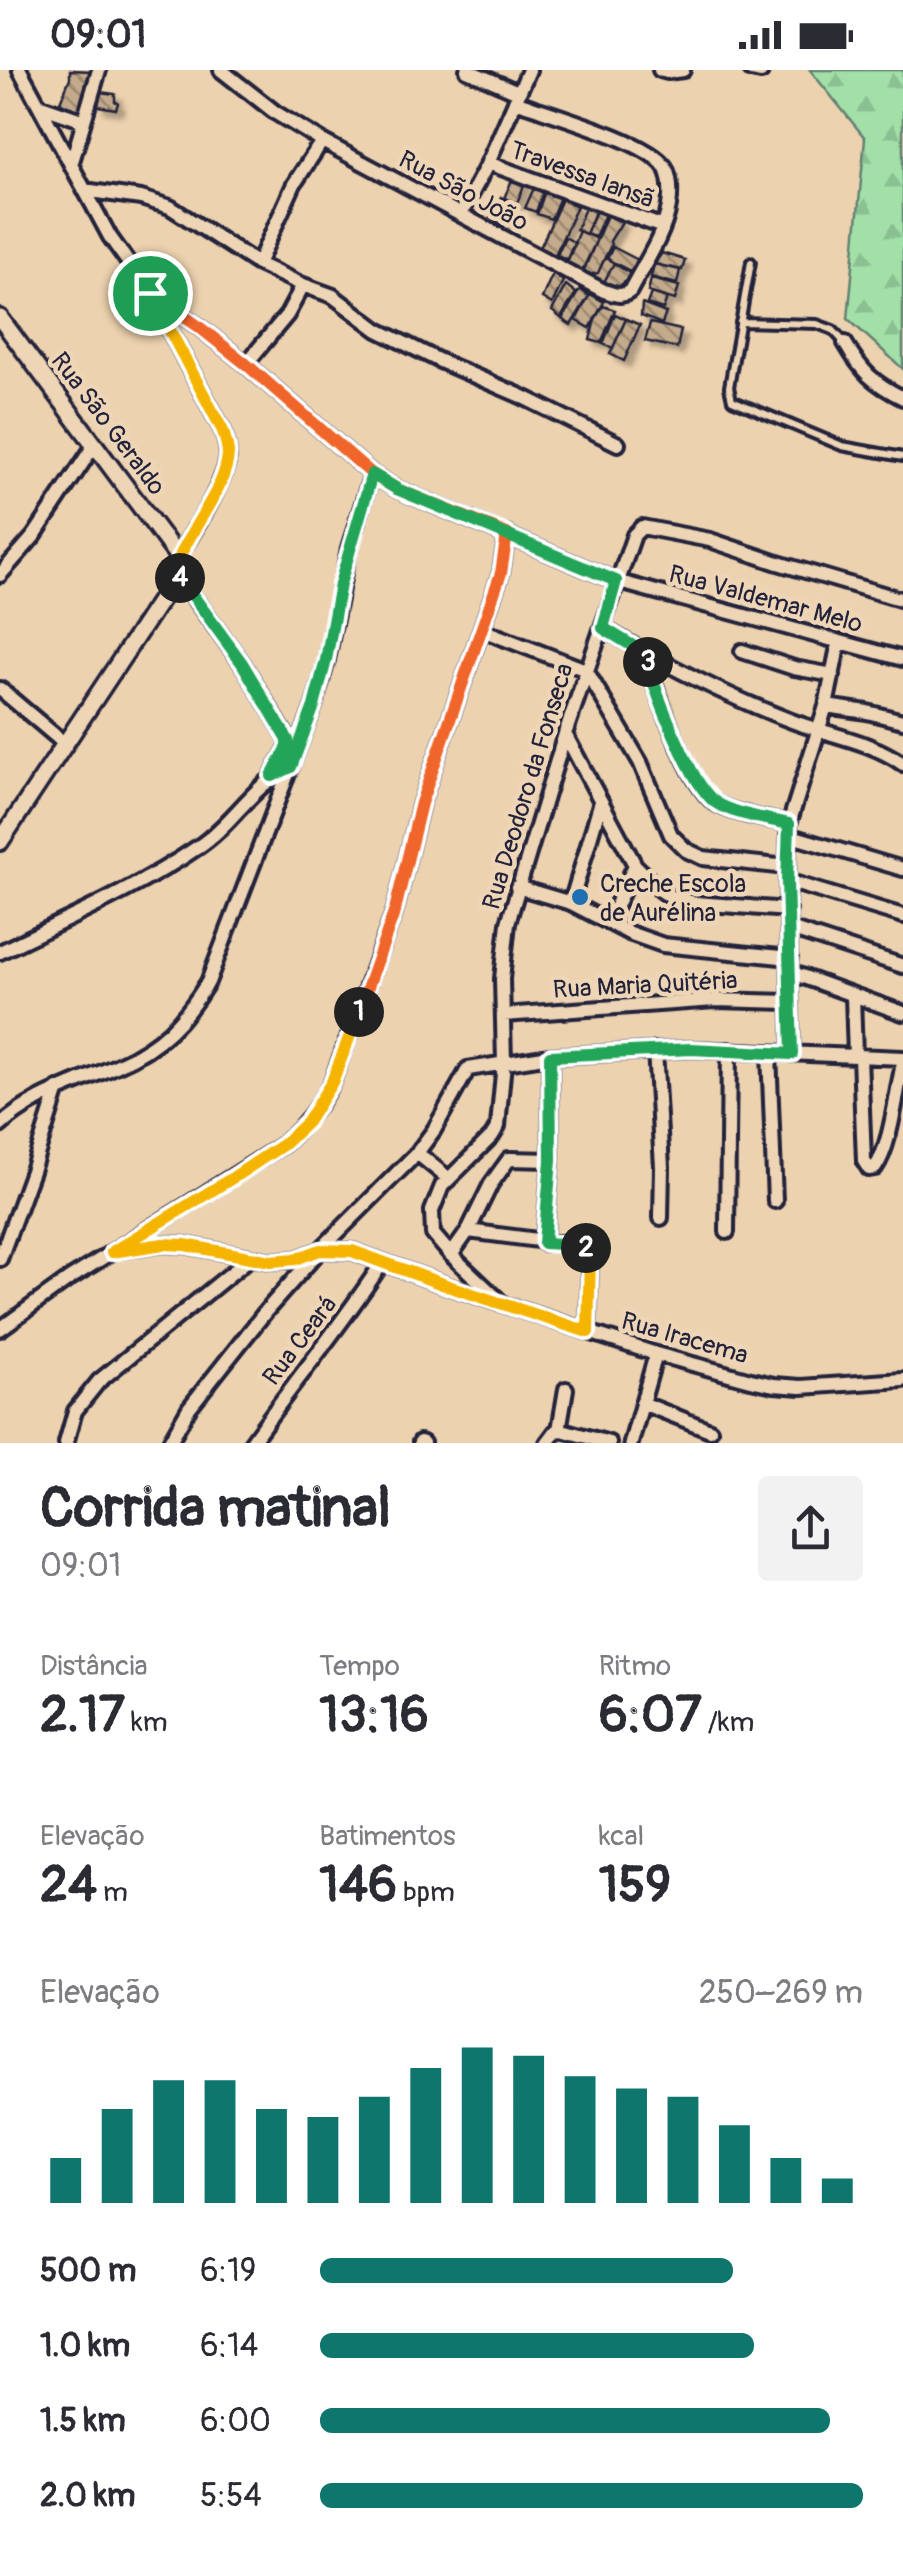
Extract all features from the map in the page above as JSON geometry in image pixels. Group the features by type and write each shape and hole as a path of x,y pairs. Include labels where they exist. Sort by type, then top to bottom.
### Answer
{"street":[{"path":"0,842 167,590 228,461 223,431 150,293 110,237 20,70"},
{"path":"72,165 99,70"},
{"name":"Rua São João","path":"221,70 264,105 322,141 618,296 630,291 663,227"},
{"path":"467,70 516,97 638,146 658,160 670,179 670,204 663,227"},
{"path":"461,214 529,70"},
{"path":"660,70 683,70"},
{"path":"41,106 84,121"},
{"path":"258,264 294,184 322,141"},
{"name":"Travessa Iansã","path":"488,163 663,227"},
{"path":"84,190 141,198 170,207 258,264 333,296 378,330 618,444"},
{"path":"246,364 287,315 304,285"},
{"name":"Rua Valdemar Melo","path":"150,293 246,364 372,474 397,489 616,581 903,659"},
{"name":"Rua São Geraldo","path":"0,318 95,444 177,565"},
{"path":"845,343 873,381 903,398"},
{"path":"0,575 34,536 95,444"},
{"path":"0,1126 15,1112 58,1089 143,1052 188,1014 208,982 314,706 340,584 372,474"},
{"name":"Rua Deodoro da Fonseca","path":"503,1304 452,1255 434,1234 431,1222 436,1197 448,1179 498,1126 504,1063 504,952 517,887 564,734 634,535 642,527 710,540 903,600"},
{"path":"0,1329 68,1279 284,1144 319,1106 332,1082 395,910 421,803 501,573 507,534"},
{"path":"0,952 139,883 204,844 272,776 288,747 288,740 242,663 177,565"},
{"path":"603,628 745,703 817,731 877,748 903,764"},
{"path":"482,630 586,670 640,762 671,836 686,850 702,858 787,874 903,916"},
{"path":"792,1054 789,829 826,706 838,642"},
{"path":"742,651 833,676"},
{"path":"646,654 660,702 679,746 712,800 903,869"},
{"path":"0,689 65,744"},
{"path":"826,706 903,721"},
{"path":"564,734 635,866 660,890 682,901 789,910"},
{"path":"272,776 291,767"},
{"path":"571,903 600,801"},
{"path":"610,921 635,866"},
{"path":"517,887 571,903 629,933 664,945 790,965 853,996 903,1013"},
{"path":"790,929 903,966"},
{"path":"170,1443 189,1408 249,1331 320,1250 417,1154 468,1069 550,1056 656,1050 729,1050 858,1056 903,1061 886,1143 875,1168 869,1169 864,1161 858,1056 853,996"},
{"name":"Rua Maria Quitéria","path":"503,1014 715,1000 790,1002"},
{"path":"656,1050 662,1150 661,1218"},
{"path":"727,1232 729,1050"},
{"path":"770,1052 775,1201"},
{"path":"544,1243 551,1160 550,1056"},
{"path":"0,1259 58,1089"},
{"path":"417,1154 448,1179"},
{"path":"452,1255 508,1159 551,1160"},
{"path":"468,1231 580,1245 588,1251 588,1332"},
{"name":"Rua Iracema","path":"112,1252 163,1244 195,1246 271,1261 296,1259 320,1250 352,1251 656,1354 774,1386 903,1380"},
{"path":"66,1443 75,1411 99,1381 250,1258"},
{"name":"Rua Ceará","path":"251,1443 382,1263"},
{"path":"631,1443 656,1354"},
{"path":"547,1443 559,1430 566,1389"},
{"path":"642,1403 710,1430"},
{"path":"559,1430 609,1443"}],"lane":[{"path":"751,262 729,387 732,400 842,446 903,456"},
{"path":"740,322 818,324 833,330 845,343"}],"green space":[{"path":"810,70 903,70 903,369 848,319 865,138"}],"building":[{"path":"70,70 92,71 78,113 60,102"},
{"path":"100,92 115,94 116,109 98,106"},
{"path":"513,178 525,183 517,203 504,198"},
{"path":"534,188 543,192 536,212 525,208"},
{"path":"545,191 560,197 551,219 537,214"},
{"path":"501,197 515,208 504,226 490,217"},
{"path":"562,199 577,206 555,255 540,248"},
{"path":"587,203 597,207 586,234 576,230"},
{"path":"596,211 605,214 595,237 586,234"},
{"path":"607,215 622,222 598,273 589,275 584,270"},
{"path":"579,231 597,239 581,273 564,266"},
{"path":"565,237 575,243 568,260 557,255"},
{"path":"613,247 640,261 634,273 607,259"},
{"path":"662,253 685,260 682,270 654,264"},
{"path":"605,257 614,263 604,282 593,280 589,275 598,273"},
{"path":"614,263 632,275 619,287 604,282"},
{"path":"654,264 680,270 677,284 651,277"},
{"path":"553,273 563,281 552,304 542,298"},
{"path":"651,279 679,286 675,300 648,292"},
{"path":"566,285 576,293 561,318 552,311"},
{"path":"580,289 589,296 571,325 562,319"},
{"path":"651,293 667,298 663,309 647,304"},
{"path":"590,294 604,302 590,328 576,320"},
{"path":"642,304 666,313 662,324 641,316"},
{"path":"603,306 615,310 601,343 590,340"},
{"path":"615,314 626,319 613,348 603,344"},
{"path":"626,319 640,325 624,361 610,354"},
{"path":"650,323 681,330 677,348 645,341"}],"place":[{"name":"Creche Escola de Aurélina","path":"580,897"}],"route":[{"path":"150,293 223,431 228,448 228,461 220,480 178,557 175,572 242,663 288,740 272,776 291,767 314,706 349,548 372,474 397,489 455,514 507,534 575,565 616,581 603,628 646,654 660,702 704,791 724,807 789,824 792,1054 691,1049 550,1056 551,1160 544,1243 580,1245 588,1251 588,1332 352,1251 320,1250 296,1259 271,1261 185,1245 139,1246 112,1252 284,1144 319,1106 332,1082 395,910 421,803 501,573 507,534 397,489 372,474 246,364 150,293"}]}
